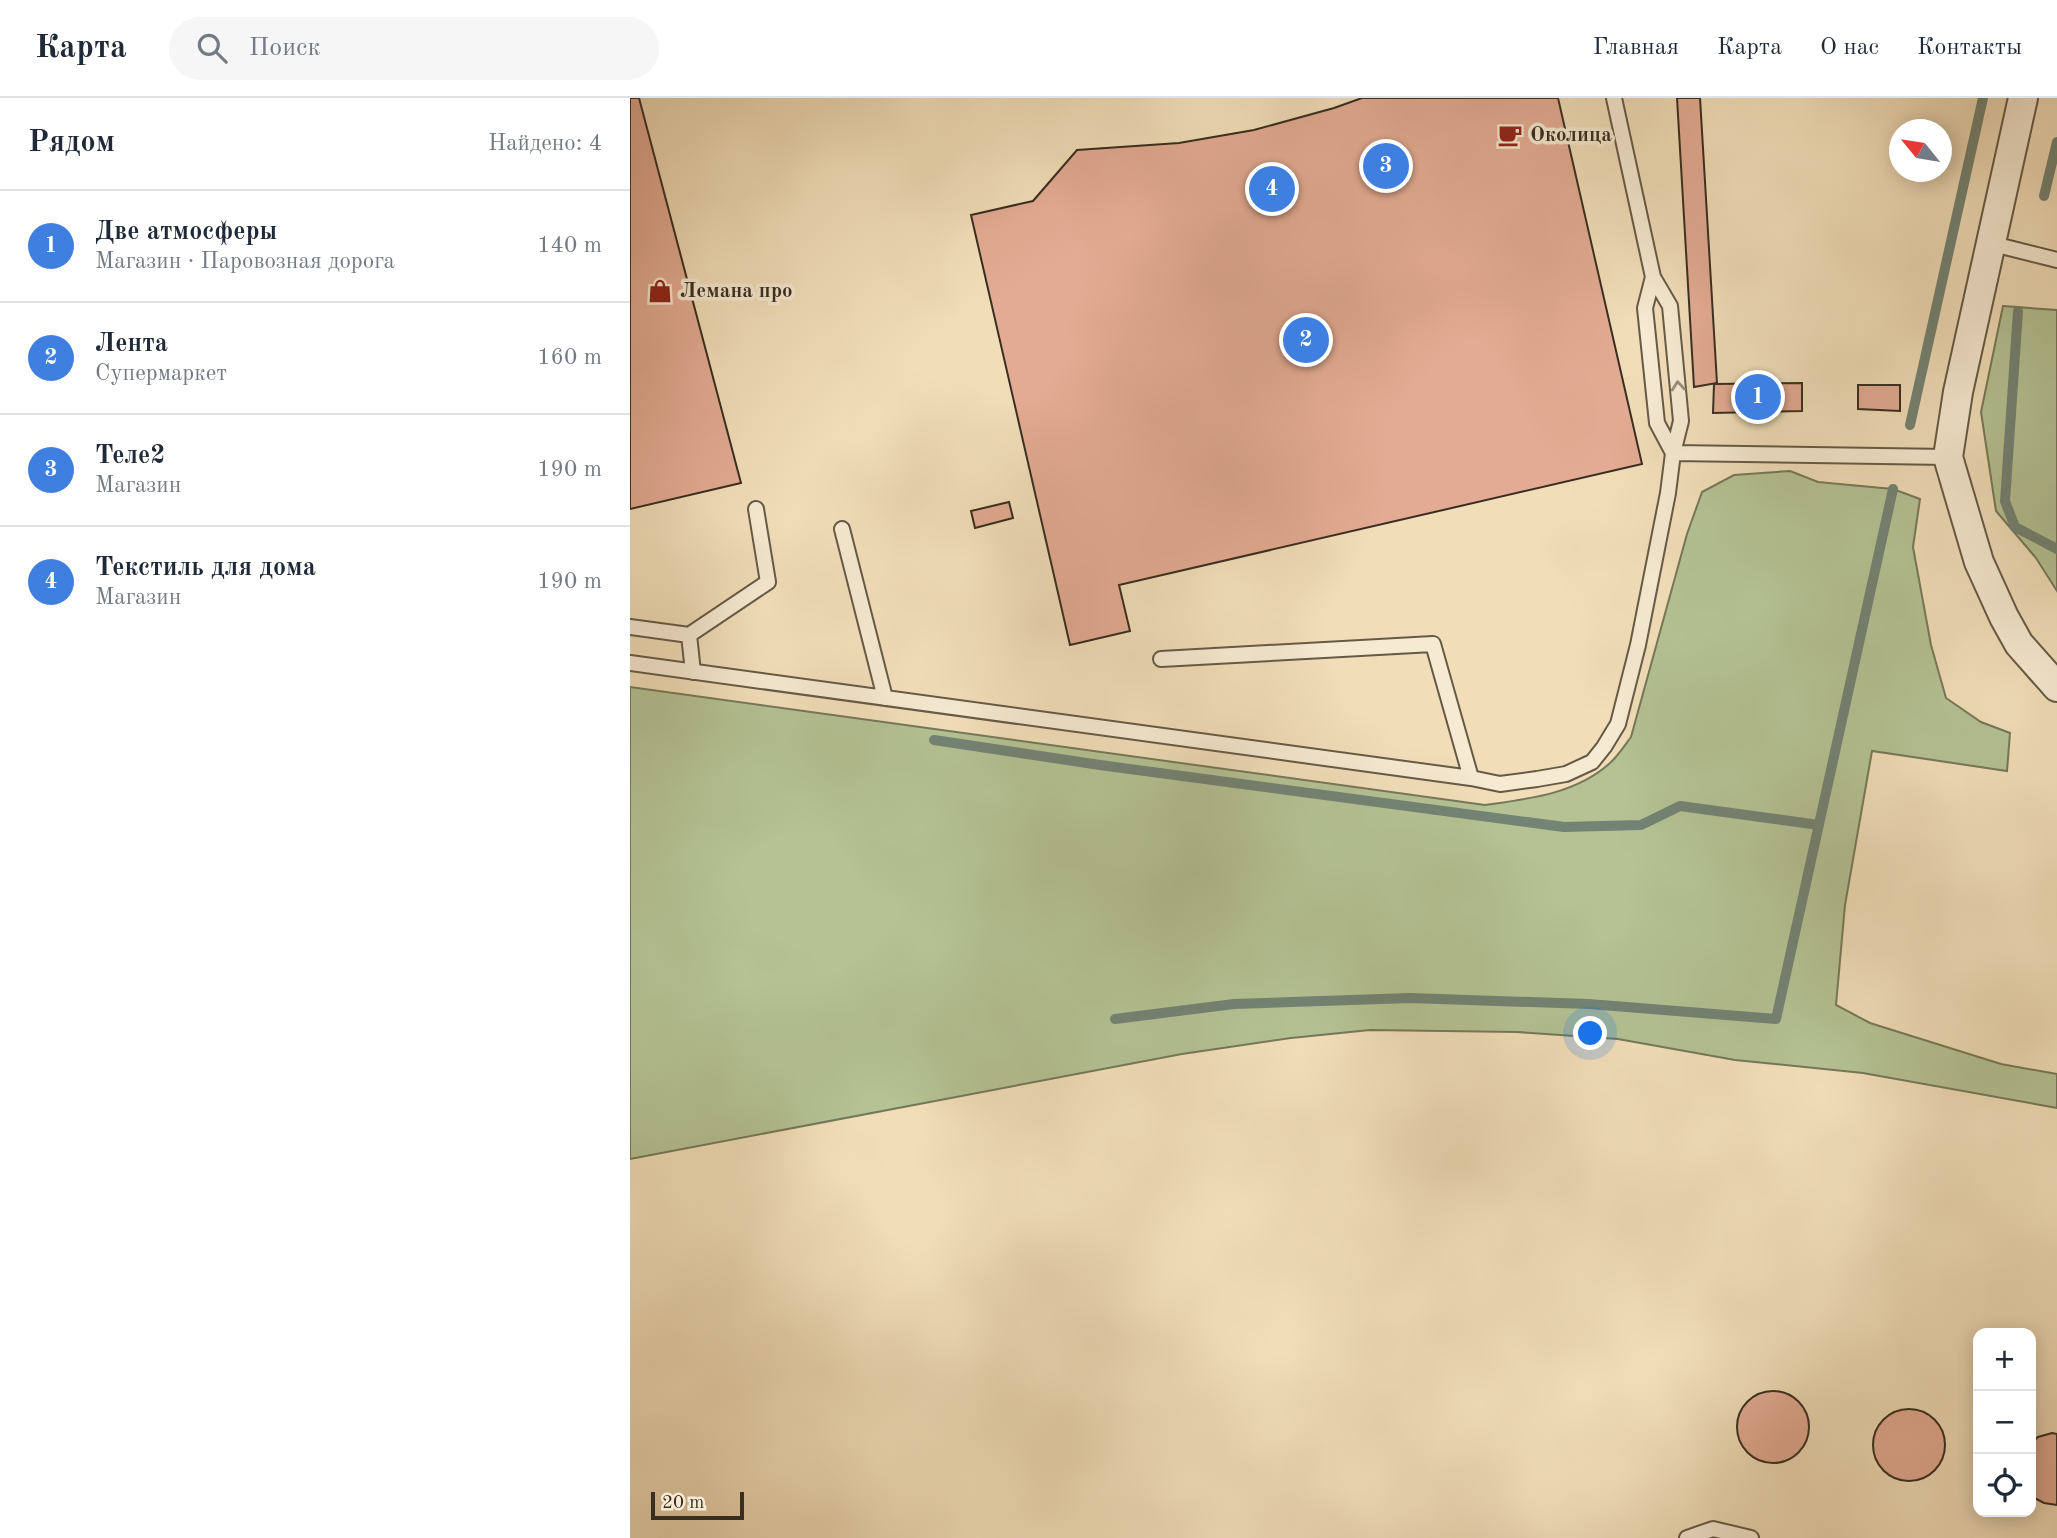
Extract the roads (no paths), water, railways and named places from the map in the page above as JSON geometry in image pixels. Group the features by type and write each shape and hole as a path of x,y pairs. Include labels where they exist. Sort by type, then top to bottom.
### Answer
{"street":[{"path":"2022,98 1958,392 1948,457 1979,562 2019,644 2057,687"}],"lane":[{"path":"630,663 1500,784 1566,774 1592,762 1618,724 1638,645 1681,421 1671,306 1653,278 1614,98"},
{"path":"1989,243 2057,260"},
{"path":"1653,278 1645,308 1657,423 1673,453"},
{"path":"1673,453 1948,457"},
{"path":"630,627 689,635 768,582 756,509"},
{"path":"842,529 885,698"},
{"path":"689,635 693,672"},
{"path":"1161,659 1433,645 1471,778"},
{"path":"1687,1538 1713,1529 1751,1538"}],"waterway":[{"path":"1910,425 1983,98"},
{"path":"2044,196 2057,142"},
{"path":"2018,311 2005,501 2015,527 2057,549"},
{"path":"1115,1019 1234,1004 1410,998 1589,1004 1776,1019 1893,489"},
{"path":"934,740 1564,827 1641,825 1680,806 1819,825"}],"place":[{"name":"Околица","path":"1510,135"},
{"name":"Теле2","path":"1386,166"},
{"name":"Текстиль для дома","path":"1272,189"},
{"name":"Лемана про","path":"660,291"},
{"name":"Лента","path":"1306,340"},
{"name":"Две атмосферы","path":"1758,397"}]}
